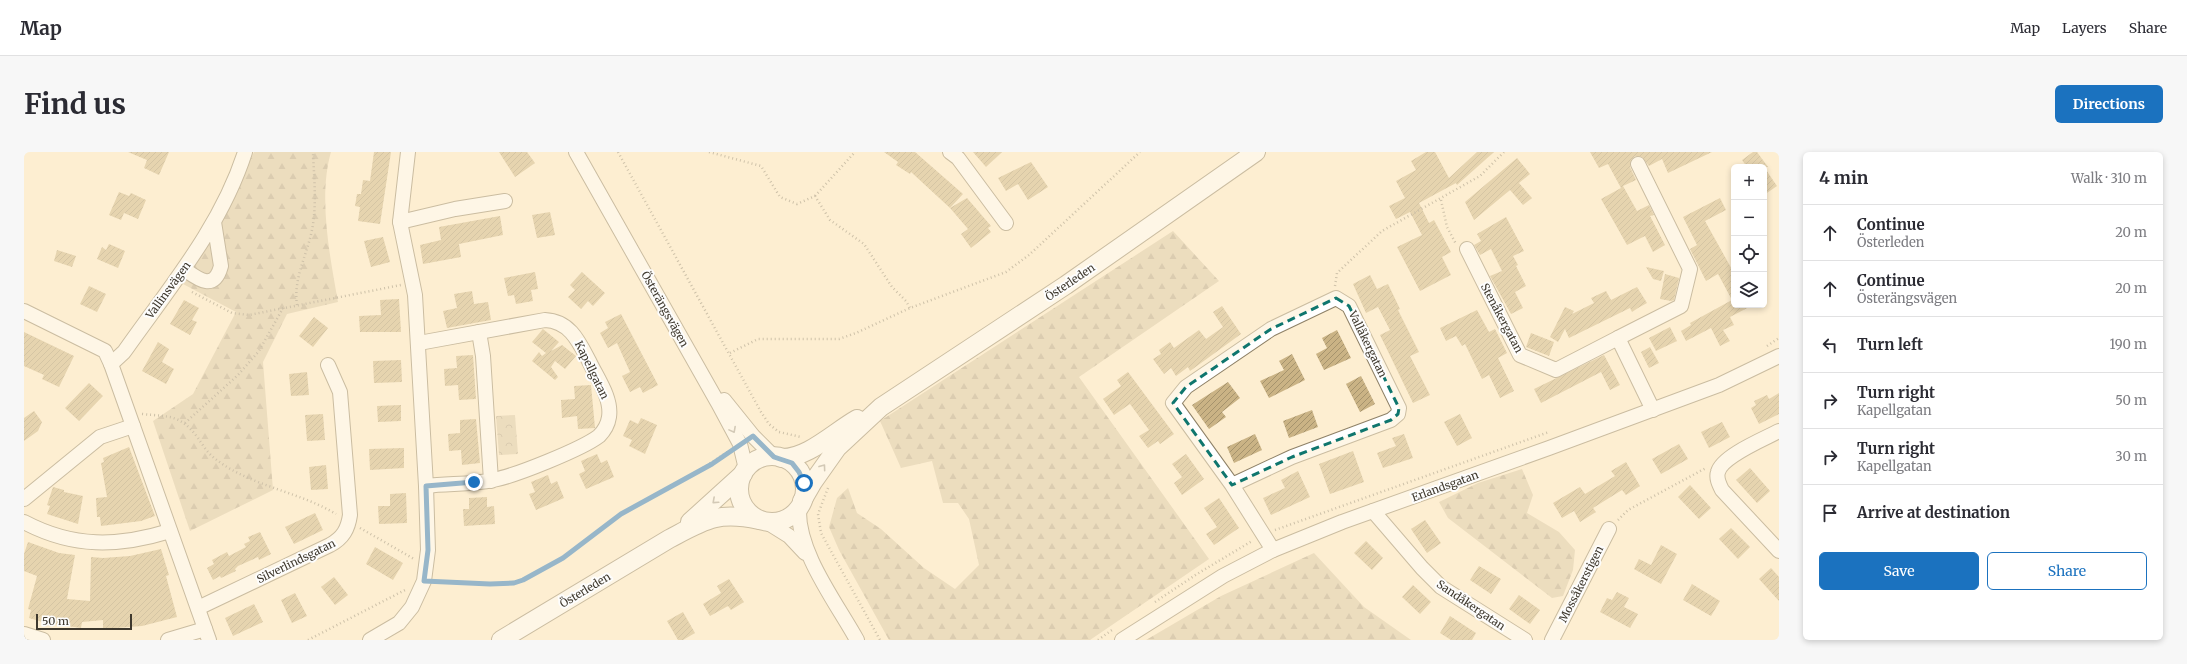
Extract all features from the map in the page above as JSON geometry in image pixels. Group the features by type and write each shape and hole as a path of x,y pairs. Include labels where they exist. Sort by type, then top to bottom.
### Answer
{"main road":[{"name":"Österleden","path":"669,539 717,499 756,460 778,457 789,458 811,449 846,425 881,407 1079,276 1256,152"},
{"name":"Österleden","path":"501,640 669,539 696,525 720,517 736,515 776,522 786,518 800,504 823,467 837,448 881,407"},
{"path":"778,457 792,463 802,477 804,489 800,504"},
{"path":"744,472 739,488 742,503 749,513 762,520"}],"street":[{"name":"Vallinsvägen","path":"111,364 124,352 184,269 214,222 238,172 245,152"},
{"path":"370,640 389,630 406,616 418,597 424,581 428,550 419,343 414,282 400,222 408,152"},
{"name":"Österängsvägen","path":"576,152 740,444 744,472"},
{"name":"Österängsvägen","path":"584,152 720,394 753,436 778,457"},
{"path":"950,152 958,158 1006,223"},
{"name":"Stenåkergatan","path":"1467,249 1520,355 1556,370 1682,306 1690,269 1638,164"},
{"path":"400,222 455,209 505,201"},
{"path":"184,269 205,282 215,278 220,271 221,266 214,222"},
{"path":"1274,550 1232,485 1173,403 1186,387 1271,329 1336,298"},
{"name":"Vallåkergatan","path":"1232,485 1292,457 1391,420 1398,414 1399,408 1349,306 1336,298"},
{"path":"24,311 105,351 111,364 207,635 168,640"},
{"name":"Kapellgatan","path":"419,343 552,320 565,326 582,348 602,386 609,407 607,424 603,431 595,438 508,477 426,486"},
{"path":"479,332 483,356 491,480"},
{"path":"1618,338 1654,410"},
{"name":"Erlandsgatan","path":"1122,640 1223,576 1274,550 1373,511 1654,410 1719,385 1779,356"},
{"path":"328,365 340,392 349,521"},
{"path":"24,499 100,437 133,426"},
{"path":"1779,431 1731,457 1722,465 1718,473 1718,482 1722,490 1779,551"},
{"path":"800,504 798,521 801,534 815,566 857,640"},
{"name":"Sandåkergatan","path":"1373,511 1422,568 1441,587 1524,640"},
{"path":"762,520 789,536 815,566"},
{"name":"Silverlindsgatan","path":"198,608 337,541 347,529 349,521"},
{"path":"24,522 51,534 82,542 109,543 136,541 170,531"},
{"name":"Mossåkerstigen","path":"1552,640 1609,529"},
{"path":"24,634 44,640"}],"path":[{"path":"297,305 297,280 307,250 315,213 313,152"},
{"path":"618,152 730,353 753,400 769,424 779,432 801,437 811,449"},
{"path":"709,152 761,166 780,197 797,204 815,196 856,152"},
{"path":"730,353 758,339 839,339 856,334 910,308 991,278 1020,263 1108,184 1140,152"},
{"path":"1336,298 1336,273 1353,256 1382,231 1441,200 1480,176 1504,152"},
{"path":"815,196 830,220 864,244 892,287 906,301 910,308"},
{"path":"1441,200 1447,227 1459,248 1467,249"},
{"path":"175,280 232,313 249,315 414,282"},
{"path":"185,423 238,375 258,351 283,308"},
{"path":"142,414 171,417 185,423 212,456 230,468 265,485 320,504 417,562"},
{"path":"753,436 769,424"},
{"path":"308,640 410,588 414,578 424,581 490,584 514,583 523,580 563,558 621,514 712,464 740,444"},
{"path":"823,467 829,484 818,514 822,533 880,640"},
{"path":"1609,529 1628,510 1701,469 1708,468 1718,473"}],"highlighted area":[{"path":"1336,298 1349,306 1399,408 1398,414 1391,420 1292,457 1232,485 1173,403 1186,387 1271,329"}],"green space":[{"path":"254,152 331,152 325,188 325,207 329,247 338,302 287,314 263,362 273,490 190,531 153,421 193,394 236,312 183,284 216,231"},
{"path":"1173,231 1219,281 1079,377 1209,559 1090,640 889,640 839,550 829,527 837,498 848,488 857,513 881,529 924,568 955,589 979,565 969,519 958,503 943,503 932,461 901,468 880,421"},
{"path":"515,415 518,454 499,455 496,416"},
{"path":"1522,469 1533,495 1527,513 1559,532 1575,550 1573,570 1563,596 1552,598 1448,518 1439,502 1478,483"},
{"path":"1314,553 1364,607 1411,640 1146,640 1221,596"}],"building":[{"path":"128,152 169,152 159,175 144,168 147,160"},
{"path":"374,152 391,152 380,224 358,221 360,207 355,206 357,194 361,194 363,180 370,181"},
{"path":"499,152 527,152 535,163 515,177"},
{"path":"884,152 915,152 963,194 950,208 911,172 910,174 896,165 898,162"},
{"path":"973,152 1002,152 986,167"},
{"path":"1426,152 1435,152 1449,178 1477,152 1494,152 1457,185 1456,183 1419,203 1429,223 1434,220 1451,252 1442,257 1451,275 1420,291 1397,247 1422,235 1410,212 1396,219 1389,206 1405,198 1396,181 1416,170 1411,161"},
{"path":"1590,152 1712,152 1668,173 1662,159 1649,166 1642,157 1635,156 1631,160 1630,167 1636,180 1623,186 1637,211 1649,205 1654,215 1650,216 1665,245 1653,252 1645,236 1627,245 1601,199 1621,188 1608,164 1599,168"},
{"path":"1753,152 1757,152 1766,164 1745,164 1742,160"},
{"path":"1517,158 1530,174 1519,183 1532,198 1523,205 1510,190 1474,220 1465,202"},
{"path":"1031,162 1048,187 1028,200 1018,184 1006,191 998,178"},
{"path":"1767,171 1777,186 1767,193"},
{"path":"119,192 129,196 131,193 146,200 138,219 124,213 121,220 109,215"},
{"path":"967,198 991,226 988,228 991,232 971,248 961,234 968,229 950,208"},
{"path":"1720,198 1726,210 1705,221 1731,268 1731,298 1718,274 1706,281 1690,249 1697,245 1683,217"},
{"path":"550,212 555,235 537,238 532,215"},
{"path":"500,216 503,235 459,244 461,257 423,264 420,245 441,240 439,227"},
{"path":"1506,217 1524,251 1513,256 1518,265 1516,266 1526,286 1515,292 1523,308 1511,314 1490,276 1502,271 1491,249 1480,255 1474,245 1481,241 1477,234"},
{"path":"383,237 390,262 371,267 364,241"},
{"path":"109,244 125,251 118,268 97,259 102,247 106,250"},
{"path":"57,250 76,256 72,267 54,261"},
{"path":"1646,267 1664,271 1661,281 1653,279"},
{"path":"535,272 538,289 531,290 533,301 516,304 514,295 508,296 504,278"},
{"path":"582,272 605,293 593,306 588,301 581,309 568,297 575,290 570,285"},
{"path":"1665,274 1679,278 1674,300 1671,301 1660,299"},
{"path":"1370,275 1377,289 1388,284 1400,309 1398,310 1419,352 1410,356 1430,395 1413,403 1380,335 1390,330 1378,307 1366,313 1353,284"},
{"path":"89,286 106,294 97,312 80,304"},
{"path":"1637,287 1647,303 1632,312 1630,308 1569,338 1565,329 1558,342 1550,337 1565,307 1574,311 1572,314 1594,303 1591,298 1606,291 1611,300"},
{"path":"472,291 474,304 488,302 491,320 447,328 443,311 457,308 454,294"},
{"path":"399,299 401,332 360,332 359,316 381,315 380,300"},
{"path":"184,300 199,308 192,320 197,322 190,335 170,324"},
{"path":"1731,301 1731,308 1747,308 1730,317 1734,325 1723,330 1730,341 1720,346 1711,328 1686,341 1681,331 1691,325 1690,323"},
{"path":"1222,306 1241,334 1190,371 1188,367 1176,376 1171,368 1164,374 1153,359 1161,354 1159,350 1170,342 1174,348 1199,330 1206,339 1223,327 1213,312"},
{"path":"1477,310 1489,332 1495,329 1507,353 1498,358 1514,391 1500,398 1489,375 1482,379 1465,344 1462,346 1456,336 1446,341 1440,328"},
{"path":"621,314 658,385 643,393 640,387 630,392 622,376 630,372 617,343 608,348 600,333 608,328 605,322"},
{"path":"314,317 328,328 313,347 299,336"},
{"path":"1670,327 1677,341 1656,351 1649,338"},
{"path":"543,329 559,342 551,351 562,345 576,356 565,369 555,361 551,367 558,377 555,380 532,361 539,352 542,356 546,353 532,342"},
{"path":"1337,330 1351,358 1324,370 1316,354 1327,348 1322,338"},
{"path":"24,332 74,356 59,387 42,379 44,375 24,366"},
{"path":"1531,333 1554,342 1549,356 1526,347"},
{"path":"158,342 169,349 162,362 174,369 166,384 142,371"},
{"path":"1650,347 1659,363 1649,368 1641,352"},
{"path":"1292,354 1305,380 1269,398 1260,381 1284,370 1279,361"},
{"path":"473,355 476,399 459,400 458,385 445,386 444,369 457,368 456,356"},
{"path":"1604,355 1620,385 1610,390 1601,372 1541,403 1534,389"},
{"path":"401,360 402,382 374,383 373,361"},
{"path":"307,372 309,395 291,396 289,374"},
{"path":"1128,372 1174,434 1160,444 1158,441 1148,448 1139,436 1149,430 1130,404 1114,415 1103,399 1121,386 1117,380"},
{"path":"1361,376 1375,404 1360,412 1346,384"},
{"path":"1228,382 1240,398 1222,412 1226,417 1209,429 1192,405"},
{"path":"89,383 103,396 79,421 65,408"},
{"path":"591,385 595,428 578,429 577,416 562,418 561,400 575,399 574,386"},
{"path":"1779,393 1779,414 1759,424 1751,408 1756,405 1754,401 1767,395 1769,399"},
{"path":"401,405 401,421 378,422 377,406"},
{"path":"1312,410 1318,427 1289,438 1283,421"},
{"path":"34,411 42,422 38,431 24,441 24,418"},
{"path":"323,414 325,440 307,441 305,415"},
{"path":"1460,414 1472,438 1457,446 1444,422"},
{"path":"641,418 657,425 645,454 629,446 632,440 623,436 630,420 638,424"},
{"path":"476,419 480,463 462,465 461,450 449,451 448,434 460,433 460,420"},
{"path":"1722,422 1730,437 1709,448 1701,432"},
{"path":"1255,434 1262,450 1234,463 1227,447"},
{"path":"1404,434 1413,458 1383,468 1377,453 1396,446 1392,438"},
{"path":"1679,444 1688,459 1661,474 1652,459"},
{"path":"129,447 155,516 141,521 101,526 100,517 97,517 96,498 107,497 101,463 104,462 103,458"},
{"path":"404,448 404,468 370,470 369,449"},
{"path":"1353,451 1364,482 1330,494 1319,464"},
{"path":"597,454 601,463 607,460 614,477 586,489 579,474 585,471 581,461"},
{"path":"1186,454 1204,479 1182,495 1174,483 1182,477 1172,464"},
{"path":"1626,462 1640,486 1626,495 1622,490 1593,508 1596,512 1580,522 1574,511 1562,518 1553,503 1580,487 1585,494 1615,476 1611,471"},
{"path":"326,465 328,489 311,490 309,467"},
{"path":"1750,468 1770,491 1757,503 1736,480"},
{"path":"1298,471 1310,497 1271,515 1263,498 1285,488 1281,480"},
{"path":"548,475 551,484 557,481 564,498 536,510 529,494 535,492 531,482"},
{"path":"1690,485 1711,508 1699,519 1678,497"},
{"path":"53,487 64,490 64,492 83,496 78,524 47,514 50,506 47,505"},
{"path":"406,493 407,523 379,524 378,506 390,506 390,494"},
{"path":"487,497 487,507 494,506 495,524 464,526 463,509 469,509 469,498"},
{"path":"1219,498 1239,528 1214,545 1206,534 1217,527 1204,508"},
{"path":"315,513 323,530 294,544 285,527"},
{"path":"1425,520 1441,543 1427,553 1411,529"},
{"path":"1731,528 1750,547 1738,559 1719,539"},
{"path":"260,532 271,554 259,560 258,557 238,566 235,569 236,571 213,580 207,568 214,564 212,560 227,552 229,556 246,547 244,544 250,541 248,537"},
{"path":"1366,541 1383,558 1372,570 1354,553"},
{"path":"28,542 59,553 75,555 67,599 90,601 91,557 103,558 130,556 161,549 169,575 166,576 177,617 142,626 103,629 103,620 82,622 81,628 46,623 29,618 31,610 28,609 37,576 24,571 24,554"},
{"path":"1661,545 1677,554 1661,584 1634,569 1639,559 1651,565"},
{"path":"375,547 403,563 393,580 366,564"},
{"path":"1479,566 1501,579 1491,594 1470,580"},
{"path":"1771,568 1779,577 1779,601 1759,579"},
{"path":"334,577 348,595 335,605 321,587"},
{"path":"729,579 744,602 731,610 728,606 710,616 703,604 721,593 717,586"},
{"path":"1692,584 1720,601 1711,616 1683,600"},
{"path":"1413,585 1431,602 1420,614 1402,597"},
{"path":"1617,592 1629,598 1624,607 1638,614 1630,628 1600,612 1607,598 1612,600"},
{"path":"295,593 307,616 292,623 281,600"},
{"path":"1519,595 1540,610 1530,624 1509,609"},
{"path":"254,604 263,622 233,636 225,618"},
{"path":"683,612 695,633 683,640 678,640 667,621"},
{"path":"1450,616 1476,633 1472,640 1451,640 1440,633"}],"route":[{"path":"474,482 426,486 428,550 424,581 503,584 514,583 537,574 563,558 621,514 712,464 753,436 774,457 781,458 792,463 802,477 804,483"}]}
